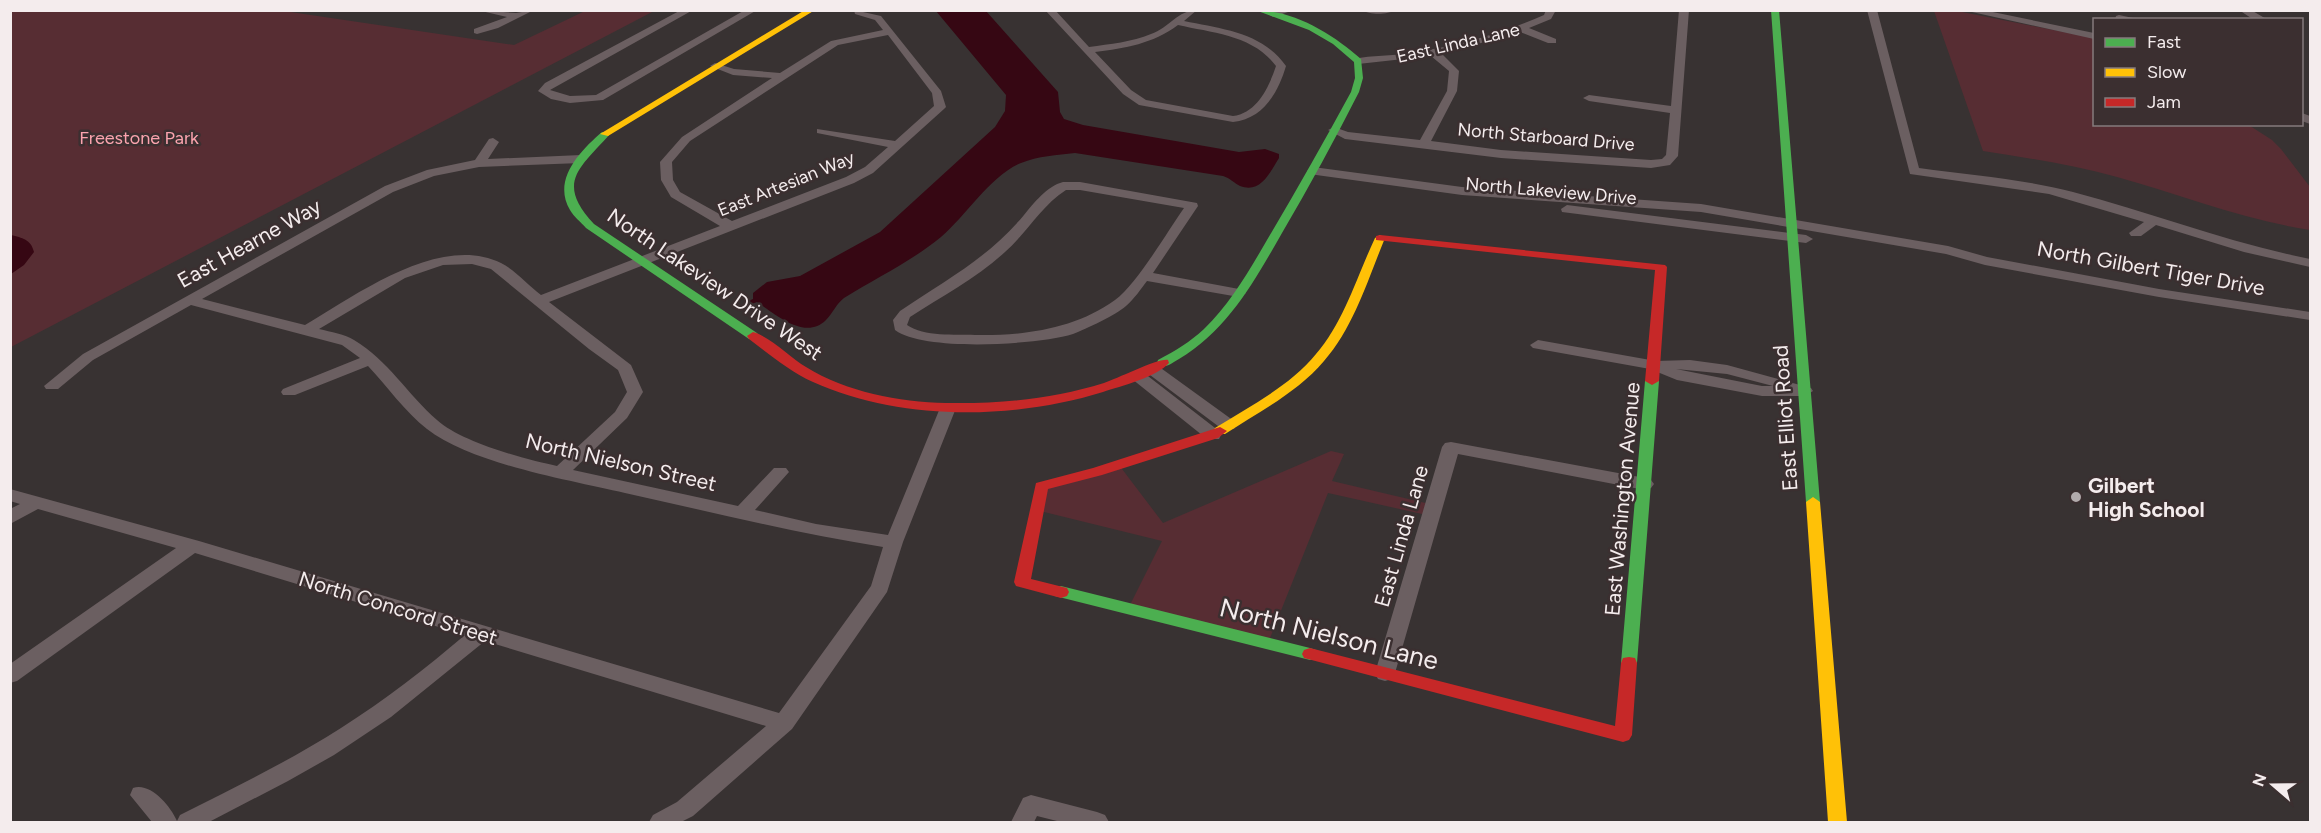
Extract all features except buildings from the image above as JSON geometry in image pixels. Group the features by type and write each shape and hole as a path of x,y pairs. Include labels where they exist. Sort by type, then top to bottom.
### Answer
{"street":[{"path":"481,10 519,16"},
{"path":"477,31 495,26 530,10"},
{"path":"689,10 549,85 543,91 582,100 595,99 751,12"},
{"path":"732,10 751,12"},
{"path":"1049,10 1127,92 1143,103 1177,111 1244,119 1254,113 1276,82 1281,66 1276,56 1267,48 1248,40 1178,22"},
{"path":"1087,50 1123,45 1157,36 1193,10"},
{"path":"1178,22 1191,20 1207,10"},
{"path":"1269,12 1290,10"},
{"path":"1370,11 1390,10"},
{"name":"East Linda Lane","path":"1358,61 1399,59 1433,53 1522,29 1548,17 1551,10"},
{"path":"1589,98 1676,110 1684,10"},
{"name":"East Elliot Road","path":"1775,10 1838,822"},
{"path":"1872,10 1914,171 2066,194 2231,246 2271,257 2310,263"},
{"path":"1967,10 2093,36"},
{"path":"2243,10 2259,18"},
{"name":"North Lakeview Drive West","path":"809,11 611,129 595,142 581,159 568,188 574,207 590,226 777,353 794,369 860,396 909,405 948,408 1015,406 1066,396 1145,372 1191,347 1221,321 1311,175 1359,81 1358,61"},
{"name":"East Artesian Way","path":"541,300 850,180 869,170 940,107 937,93 890,31 878,18 858,12"},
{"path":"1269,12 1307,25 1335,39 1358,61"},
{"path":"1522,29 1552,41"},
{"path":"732,226 675,194 667,180 666,162 686,139 835,43 890,31"},
{"path":"1424,144 1452,91 1454,71 1443,58 1433,53"},
{"path":"715,66 733,72 781,76"},
{"name":"North Starboard Drive","path":"1334,130 1345,135 1395,143 1424,144 1491,153 1651,164 1666,162 1672,156 1676,110"},
{"path":"820,131 898,145"},
{"path":"479,164 493,142"},
{"name":"East Hearne Way","path":"52,386 88,357 389,189 431,173 479,164 581,159"},
{"name":"North Lakeview Drive","path":"1311,175 1411,196 1791,231"},
{"path":"1063,186 1080,186 1192,206 1144,276 1121,303 1069,330 1006,340 938,338 907,332 898,324 905,315 972,272 1002,248 1052,193 1063,186"},
{"path":"2136,233 2153,221"},
{"name":"North Gilbert Tiger Drive","path":"1791,231 1947,261 1985,261 2310,316"},
{"name":"East Washington Avenue","path":"1228,425 1286,388 1321,357 1341,323 1380,238 1661,267 1623,735"},
{"path":"442,261 453,247"},
{"path":"308,330 400,275 442,261 472,260 496,266 541,300 594,346 625,368 636,392 621,414 561,472"},
{"path":"1144,276 1239,293"},
{"name":"North Nielson Street","path":"187,300 347,342 371,359 432,425 450,436 534,467 816,530 894,542"},
{"path":"1538,345 1654,365 1677,375 1762,391 1805,391"},
{"path":"289,392 371,359"},
{"path":"1145,372 1228,425 1213,435 1145,372"},
{"path":"661,822 685,809 784,723 880,587 894,542 948,408"},
{"name":"North Nielson Lane","path":"1213,435 1097,472 1041,486 1022,582 1623,735"},
{"name":"East Linda Lane","path":"1385,673 1451,447 1645,484"},
{"path":"742,513 780,472"},
{"name":"North Concord Street","path":"10,495 192,546 784,723"},
{"path":"10,518 36,502"},
{"path":"10,675 192,546"},
{"path":"188,822 277,776 368,722 423,683 481,633"},
{"path":"141,795 166,822"},
{"path":"1026,814 1097,822"}],"green space":[{"name":"Freestone Park","path":"277,10 514,45 585,11 654,11 11,347 11,11"},
{"path":"1934,11 1957,11 2093,38 2093,126 2250,126 2272,140 2281,149 2310,187 2310,230 2237,214 2100,173 1983,151"},
{"path":"1331,451 1344,454 1332,481 1434,505 1431,516 1328,493 1268,643 1128,609 1162,541 1036,510 1041,486 1119,465 1163,523"}],"shaded area":[{"path":"936,11 986,11 1058,92 1060,112 1064,119 1083,125 1239,152 1265,149 1279,154 1279,158 1264,180 1254,187 1247,188 1223,176 1075,153 1034,159 1021,163 999,177 941,237 906,262 844,298 818,326 800,327 781,319 757,302 749,305 746,302 753,299 753,293 767,282 800,276 880,232 995,127 1005,111 1006,95"},
{"path":"11,235 28,242 34,252 24,265 11,274"}],"traffic: fast":[{"path":"1163,363 1192,346 1208,332 1224,315 1252,275 1307,182 1355,92 1359,78 1358,61 1336,43 1300,23 1259,10"},
{"path":"1775,10 1813,502"},
{"path":"605,134 582,157 572,176 569,187 570,197 576,211 590,226 753,336"},
{"path":"1629,663 1652,381"},
{"path":"1061,592 1310,654"}],"traffic: slow":[{"path":"605,134 811,10"},
{"path":"1220,431 1298,379 1320,358 1337,333 1380,238"},
{"path":"1813,502 1838,822"}],"traffic: jam":[{"path":"1380,238 1661,267 1652,381"},
{"path":"753,336 809,375 854,393 897,403 944,407 991,407 1039,402 1085,393 1127,380 1163,363"},
{"path":"1061,592 1022,582 1041,486 1097,472 1220,431"},
{"path":"1310,654 1623,735 1629,663"}],"place":[{"name":"Gilbert High School","path":"2076,497"}]}
